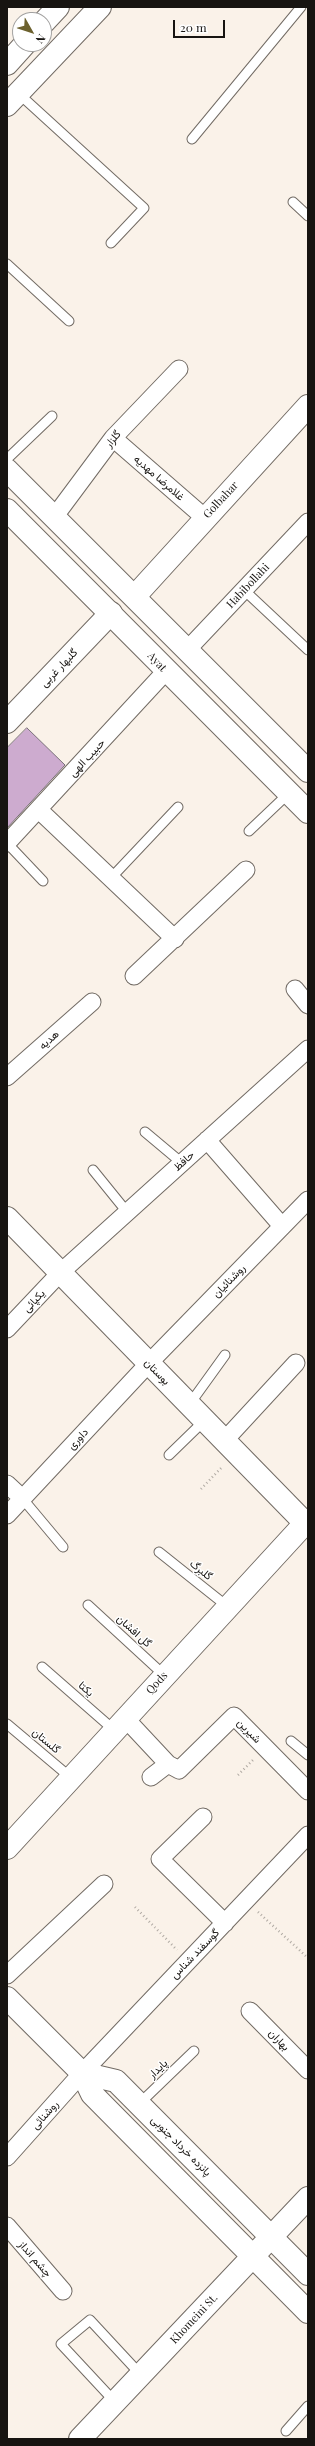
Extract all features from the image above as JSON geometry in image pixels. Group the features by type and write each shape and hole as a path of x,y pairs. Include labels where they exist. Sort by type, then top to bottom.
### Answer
{"street":[{"path":"13,99 100,7"},
{"path":"7,64 18,52"},
{"name":"گلزار","path":"55,516 113,438 179,369"},
{"name":"Golbahar","path":"135,596 204,518 308,406"},
{"name":"غلامرضا مهدیه","path":"113,438 204,518"},
{"path":"7,470 55,516 308,771"},
{"name":"Ayat","path":"7,510 308,812"},
{"name":"Habibollahi","path":"187,650 308,522"},
{"name":"گلبهار غربی","path":"7,721 111,613"},
{"name":"حبیب الهی","path":"7,843 166,671"},
{"path":"39,810 175,939"},
{"path":"134,976 175,939 246,870"},
{"path":"295,989 308,1005"},
{"name":"هدیه","path":"7,1077 92,1002"},
{"name":"حافظ","path":"60,1272 308,1050"},
{"path":"207,1140 282,1226"},
{"name":"روشنائیان","path":"149,1363 308,1200"},
{"name":"بوستان","path":"7,1218 230,1447 307,1523"},
{"name":"یکپائی","path":"7,1329 60,1272"},
{"name":"داوری","path":"7,1514 149,1363"},
{"path":"230,1447 296,1363"},
{"path":"7,1484 22,1498"},
{"name":"Qods","path":"7,1848 164,1675 307,1523"},
{"name":"شیرین","path":"168,1764 179,1770 234,1716 308,1791"},
{"path":"119,1724 168,1764 151,1776"},
{"path":"203,1817 160,1859 225,1923"},
{"name":"گوسفند شناس","path":"82,2074 308,1835"},
{"path":"7,1975 104,1884"},
{"path":"7,1998 82,2074 92,2094 251,2257 308,2312"},
{"name":"بهاران","path":"250,2011 308,2070"},
{"name":"پانزده خرداد جنوبی","path":"82,2074 116,2081 308,2274"},
{"name":"روشنائی","path":"7,2157 82,2074"},
{"name":"Khomeini St.","path":"80,2439 308,2198"},
{"name":"چشم انداز","path":"7,2226 63,2291"}],"lane":[{"path":"192,139 301,7"},
{"path":"13,99 144,208 111,243"},
{"path":"293,202 308,216"},
{"path":"7,264 69,321"},
{"path":"7,460 52,416"},
{"path":"244,590 308,650"},
{"path":"250,831 288,793"},
{"path":"111,878 178,807"},
{"path":"7,843 43,881"},
{"path":"145,1132 182,1163"},
{"path":"93,1170 127,1212"},
{"path":"189,1405 225,1355"},
{"path":"169,1455 204,1420"},
{"path":"22,1498 63,1547"},
{"name":"گلبرگ","path":"159,1552 228,1607"},
{"name":"گل افشان","path":"88,1605 164,1675"},
{"name":"یکتا","path":"42,1667 119,1724"},
{"name":"گلستان","path":"7,1724 70,1777"},
{"path":"291,1740 308,1755"},
{"name":"پایدار","path":"139,2104 194,2051"},
{"path":"115,2402 61,2344 90,2320 141,2375"},
{"path":"286,2431 308,2406"}],"path":[{"path":"201,1489 230,1447"},
{"path":"238,1775 265,1748"},
{"path":"246,1901 308,1958"},
{"path":"135,1907 188,1962"}],"building":[{"path":"27,728 65,765 7,828 7,748"}]}
